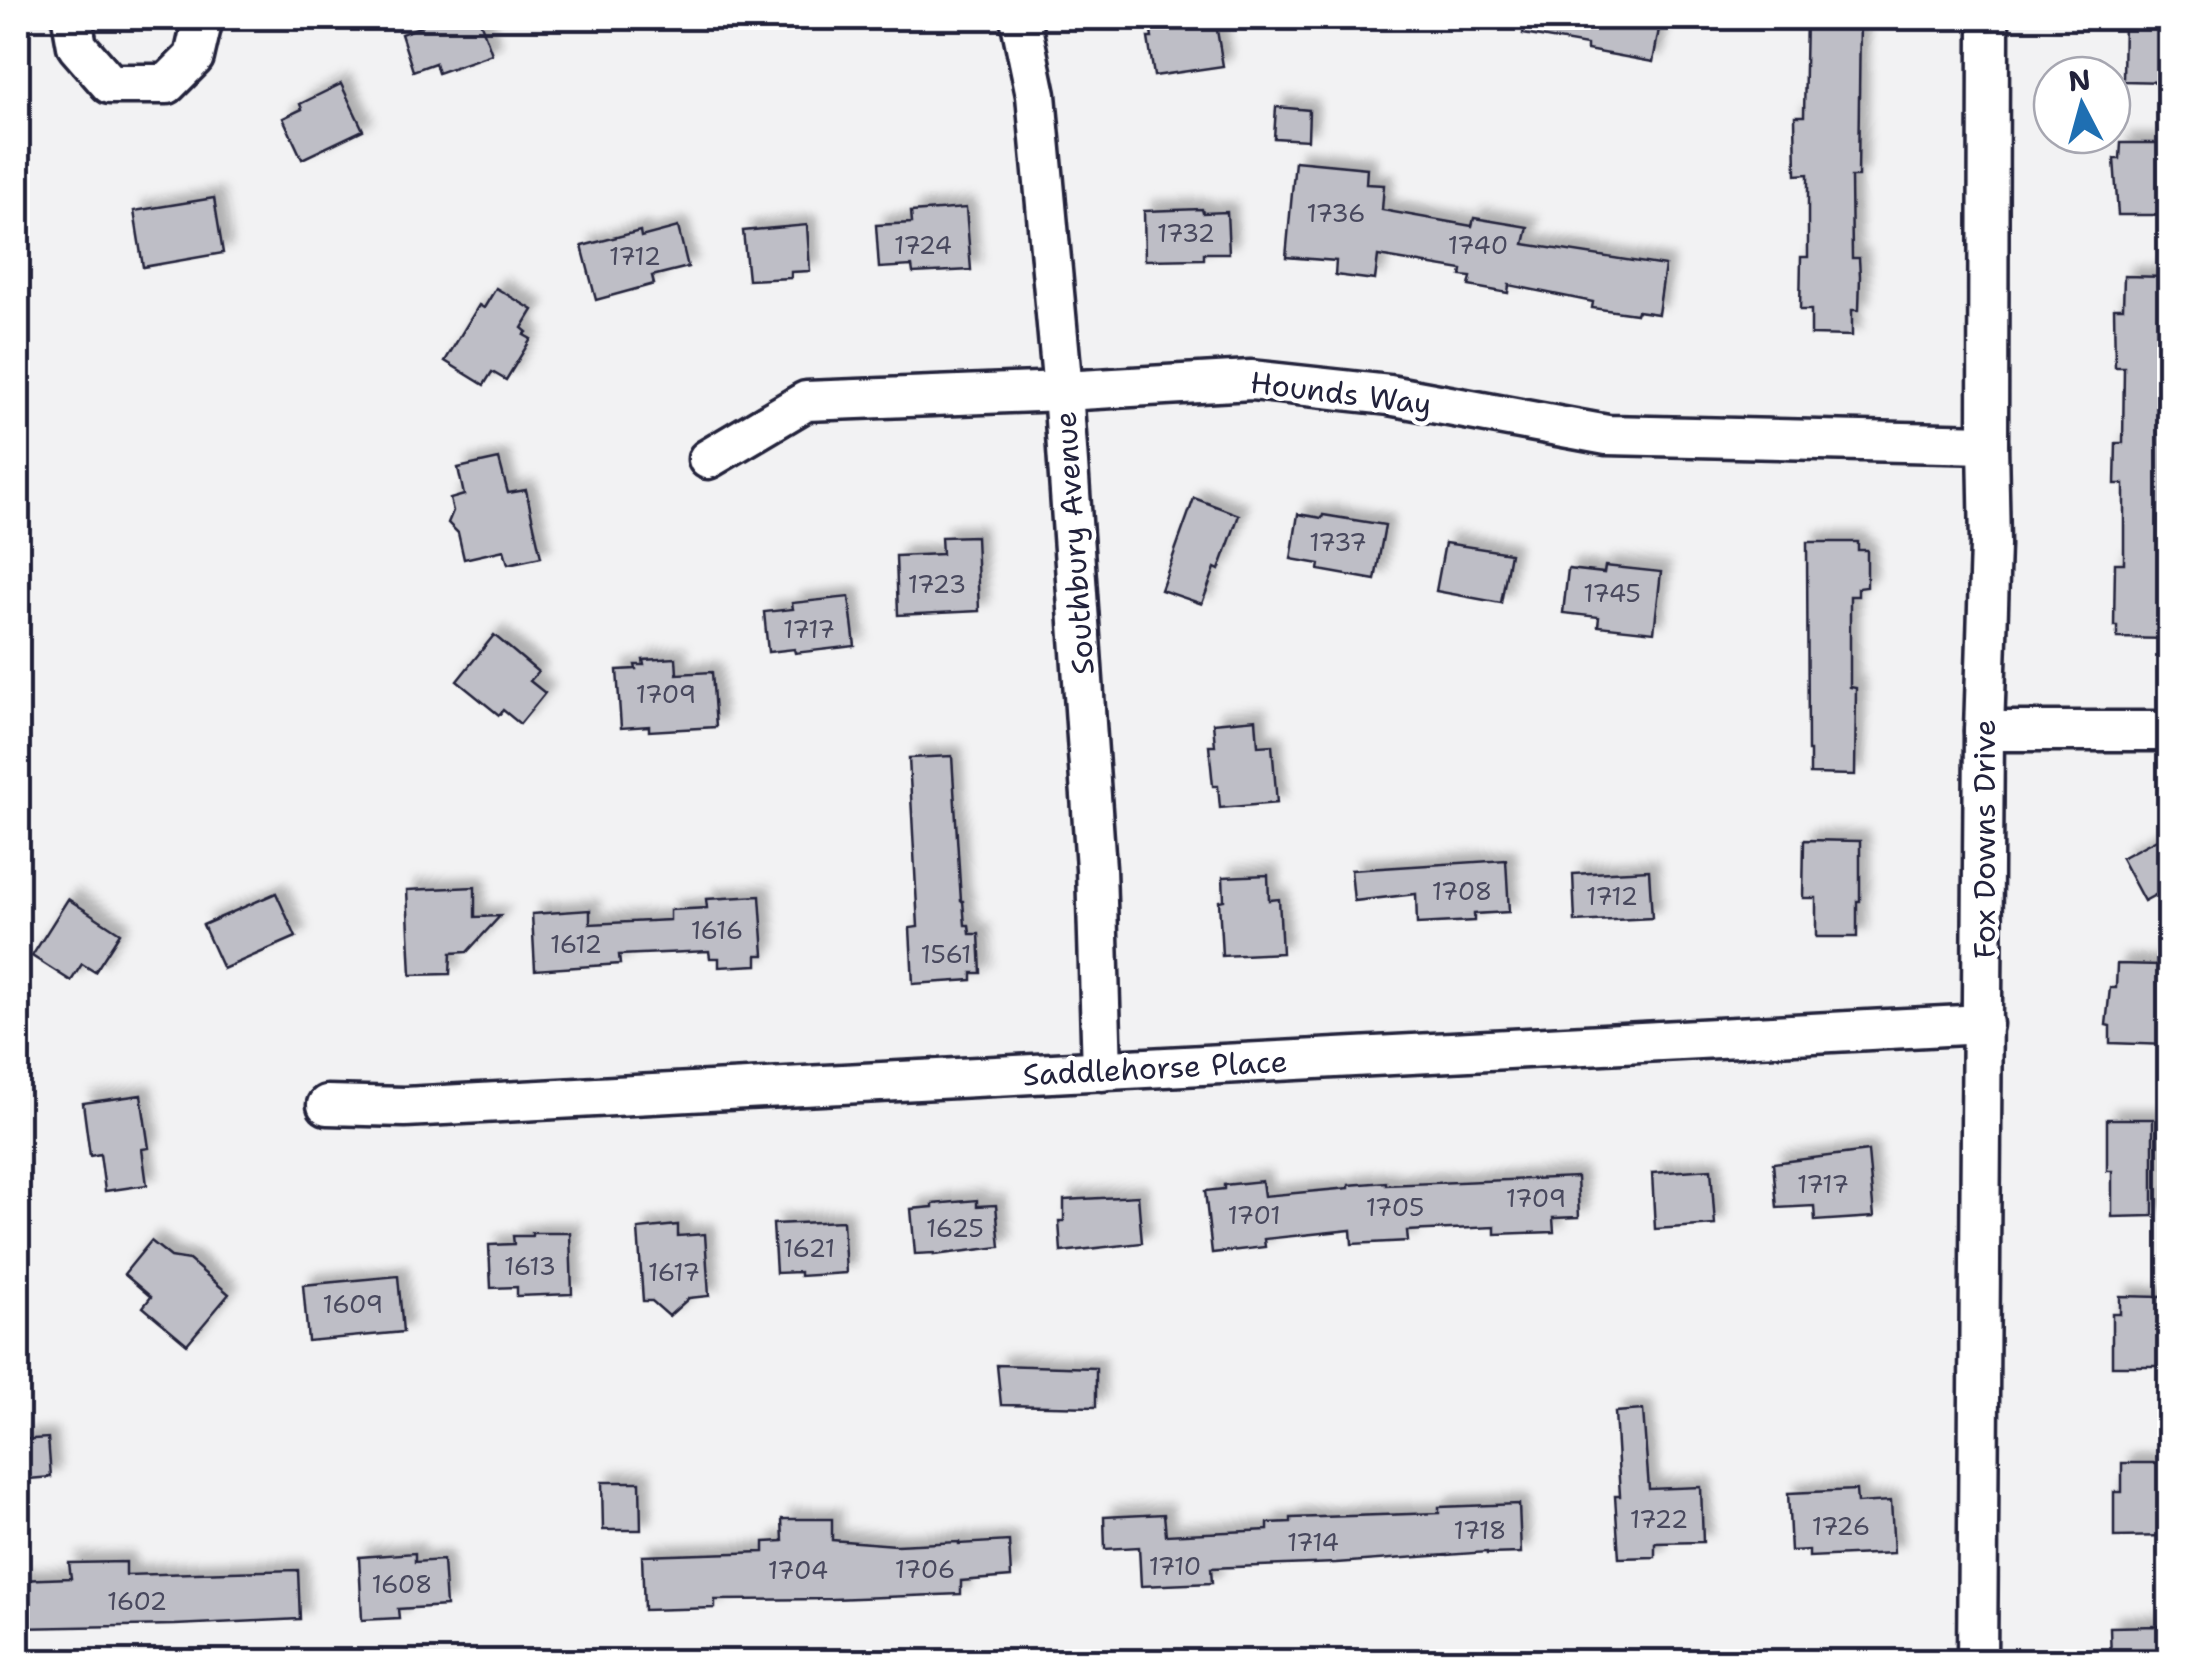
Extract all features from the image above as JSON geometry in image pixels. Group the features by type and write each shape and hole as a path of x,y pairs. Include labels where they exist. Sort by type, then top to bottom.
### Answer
{"street":[{"path":"72,18 77,46 110,84 167,84 194,56 203,18"},
{"name":"Southbury Avenue","path":"1020,18 1036,95 1063,392 1096,868 1102,1071"},
{"name":"Fox Downs Drive","path":"1977,1662 1984,731 1990,545 1990,18"},
{"name":"Hounds Way","path":"708,459 806,402 1251,380 1389,395 1607,435 1988,444"},
{"path":"1984,731 2170,731"},
{"name":"Saddlehorse Place","path":"327,1105 404,1107 1982,1024"}],"building":[{"path":"419,18 479,18 492,54 438,73 435,63 413,71 401,34 422,26"},
{"path":"1149,18 1215,18 1223,66 1154,76"},
{"path":"1525,18 1661,18 1653,62 1523,34"},
{"path":"1806,18 1860,18 1858,177 1851,177 1852,258 1859,258 1860,276 1859,310 1852,310 1852,336 1811,335 1811,310 1800,310 1801,257 1808,257 1808,174 1796,175 1795,116 1804,116"},
{"path":"2124,18 2168,18 2167,82 2132,81 2132,55 2123,55"},
{"path":"341,84 363,130 302,159 283,118 302,109 300,104"},
{"path":"1276,107 1309,110 1308,140 1274,138"},
{"path":"2132,143 2168,143 2170,215 2118,215 2114,159 2120,159 2120,155 2132,155"},
{"path":"1295,161 1367,168 1366,184 1384,185 1382,210 1472,226 1474,218 1528,227 1524,244 1665,266 1658,314 1592,308 1593,302 1509,285 1508,293 1469,286 1471,277 1461,276 1462,270 1378,256 1375,280 1335,275 1336,261 1286,257"},
{"path":"214,198 223,253 143,267 134,211"},
{"path":"966,208 971,270 913,273 912,266 879,268 876,225 912,223 911,212"},
{"path":"1202,209 1203,213 1227,212 1229,253 1204,253 1204,259 1145,260 1144,211"},
{"path":"807,225 810,271 791,272 791,278 748,280 743,231"},
{"path":"678,227 688,267 652,276 654,284 596,300 582,246 640,231 641,237"},
{"path":"2124,276 2167,277 2169,639 2117,638 2114,626 2115,563 2124,563 2124,484 2115,484 2116,443 2123,443 2124,367 2115,367 2114,308 2123,308"},
{"path":"496,288 533,310 522,328 531,339 506,380 492,372 484,385 445,361 479,305 484,308"},
{"path":"499,459 508,493 526,490 541,557 508,564 504,550 464,559 458,533 448,523 453,511 450,499 464,495 458,468"},
{"path":"1194,498 1239,515 1202,604 1161,590"},
{"path":"1298,514 1385,525 1375,580 1319,570 1320,564 1291,559"},
{"path":"976,536 979,611 898,615 896,556 942,554 941,537"},
{"path":"1807,542 1858,542 1858,550 1867,550 1867,587 1858,588 1858,596 1850,596 1850,687 1856,688 1855,775 1810,774"},
{"path":"1445,543 1510,553 1501,603 1436,591"},
{"path":"1605,566 1661,572 1654,632 1598,626 1599,617 1563,613 1568,569 1604,573"},
{"path":"849,597 855,646 768,652 764,612 793,609 792,603"},
{"path":"494,635 538,672 530,681 545,693 520,724 503,710 499,715 457,681"},
{"path":"676,658 677,674 712,672 716,727 649,731 649,726 621,728 617,670 636,669 635,665 644,665 643,660"},
{"path":"1256,719 1258,746 1272,745 1277,803 1220,808 1218,786 1213,786 1209,746 1215,746 1213,723"},
{"path":"952,756 961,901 965,925 969,925 970,934 979,934 981,973 972,973 972,980 913,984 910,928 918,927 909,758"},
{"path":"2170,832 2170,887 2144,901 2121,858"},
{"path":"1804,840 1860,841 1857,937 1816,937 1816,898 1803,898"},
{"path":"1506,860 1509,912 1474,914 1474,921 1417,924 1416,894 1354,901 1351,870"},
{"path":"1649,870 1652,918 1575,922 1573,874"},
{"path":"1268,875 1269,900 1279,899 1282,953 1222,956 1219,901 1224,900 1223,877"},
{"path":"475,887 475,917 500,916 467,952 451,953 450,974 411,975 407,890"},
{"path":"276,893 296,937 223,969 203,925"},
{"path":"760,896 764,955 757,955 757,965 719,967 719,958 710,958 709,951 619,955 620,964 535,970 532,914 590,910 590,924 670,920 670,910 707,908 706,899"},
{"path":"68,899 120,933 95,972 82,964 71,981 32,956"},
{"path":"2117,964 2161,965 2161,989 2170,990 2169,1045 2110,1043 2110,1026 2106,1025 2110,988 2116,988"},
{"path":"141,1095 149,1148 142,1149 147,1185 105,1191 100,1154 90,1156 83,1103"},
{"path":"2107,1119 2153,1119 2153,1216 2112,1217"},
{"path":"1868,1151 1874,1217 1815,1221 1814,1206 1777,1208 1773,1163"},
{"path":"1711,1169 1715,1225 1655,1229 1652,1173"},
{"path":"1577,1177 1579,1217 1553,1218 1554,1232 1495,1234 1495,1227 1407,1231 1408,1241 1352,1244 1351,1230 1264,1239 1265,1247 1212,1253 1205,1191 1224,1189 1224,1185 1262,1181 1264,1196 1386,1182"},
{"path":"1138,1196 1142,1243 1061,1252 1059,1221 1064,1221 1064,1200"},
{"path":"977,1200 977,1206 996,1205 1000,1247 915,1254 911,1209"},
{"path":"843,1221 846,1273 776,1273 773,1224"},
{"path":"678,1225 678,1236 705,1234 709,1296 689,1298 669,1316 652,1301 643,1301 638,1229"},
{"path":"570,1233 572,1294 517,1296 517,1287 491,1288 489,1245 514,1244 513,1236"},
{"path":"151,1241 171,1257 189,1260 229,1294 187,1344 143,1307 151,1297 124,1274"},
{"path":"398,1276 403,1332 308,1341 303,1285"},
{"path":"2120,1296 2162,1297 2161,1366 2112,1366 2112,1314 2120,1314"},
{"path":"997,1365 1096,1368 1096,1407 1001,1405"},
{"path":"1643,1410 1649,1489 1701,1487 1703,1542 1655,1543 1655,1557 1619,1558 1615,1412"},
{"path":"48,1438 51,1477 18,1480 18,1440"},
{"path":"2122,1463 2170,1463 2170,1536 2114,1537 2114,1492 2122,1492"},
{"path":"602,1482 640,1482 641,1530 603,1530"},
{"path":"1856,1490 1857,1503 1891,1501 1894,1553 1809,1557 1809,1550 1791,1551 1788,1493"},
{"path":"1519,1504 1521,1553 1211,1568 1212,1583 1141,1586 1139,1547 1105,1549 1104,1517 1164,1514 1166,1535 1268,1530 1268,1523 1291,1522 1291,1518 1439,1513 1439,1507"},
{"path":"782,1519 832,1519 832,1540 896,1545 1009,1541 1011,1577 961,1581 961,1594 715,1600 715,1608 644,1610 642,1556 764,1552 764,1542 783,1541"},
{"path":"415,1553 415,1562 443,1560 446,1606 398,1609 399,1618 362,1620 359,1557"},
{"path":"126,1562 126,1575 298,1570 300,1619 18,1628 18,1580 71,1578 69,1563"},
{"path":"2158,1626 2159,1662 2111,1662 2110,1627"}]}
